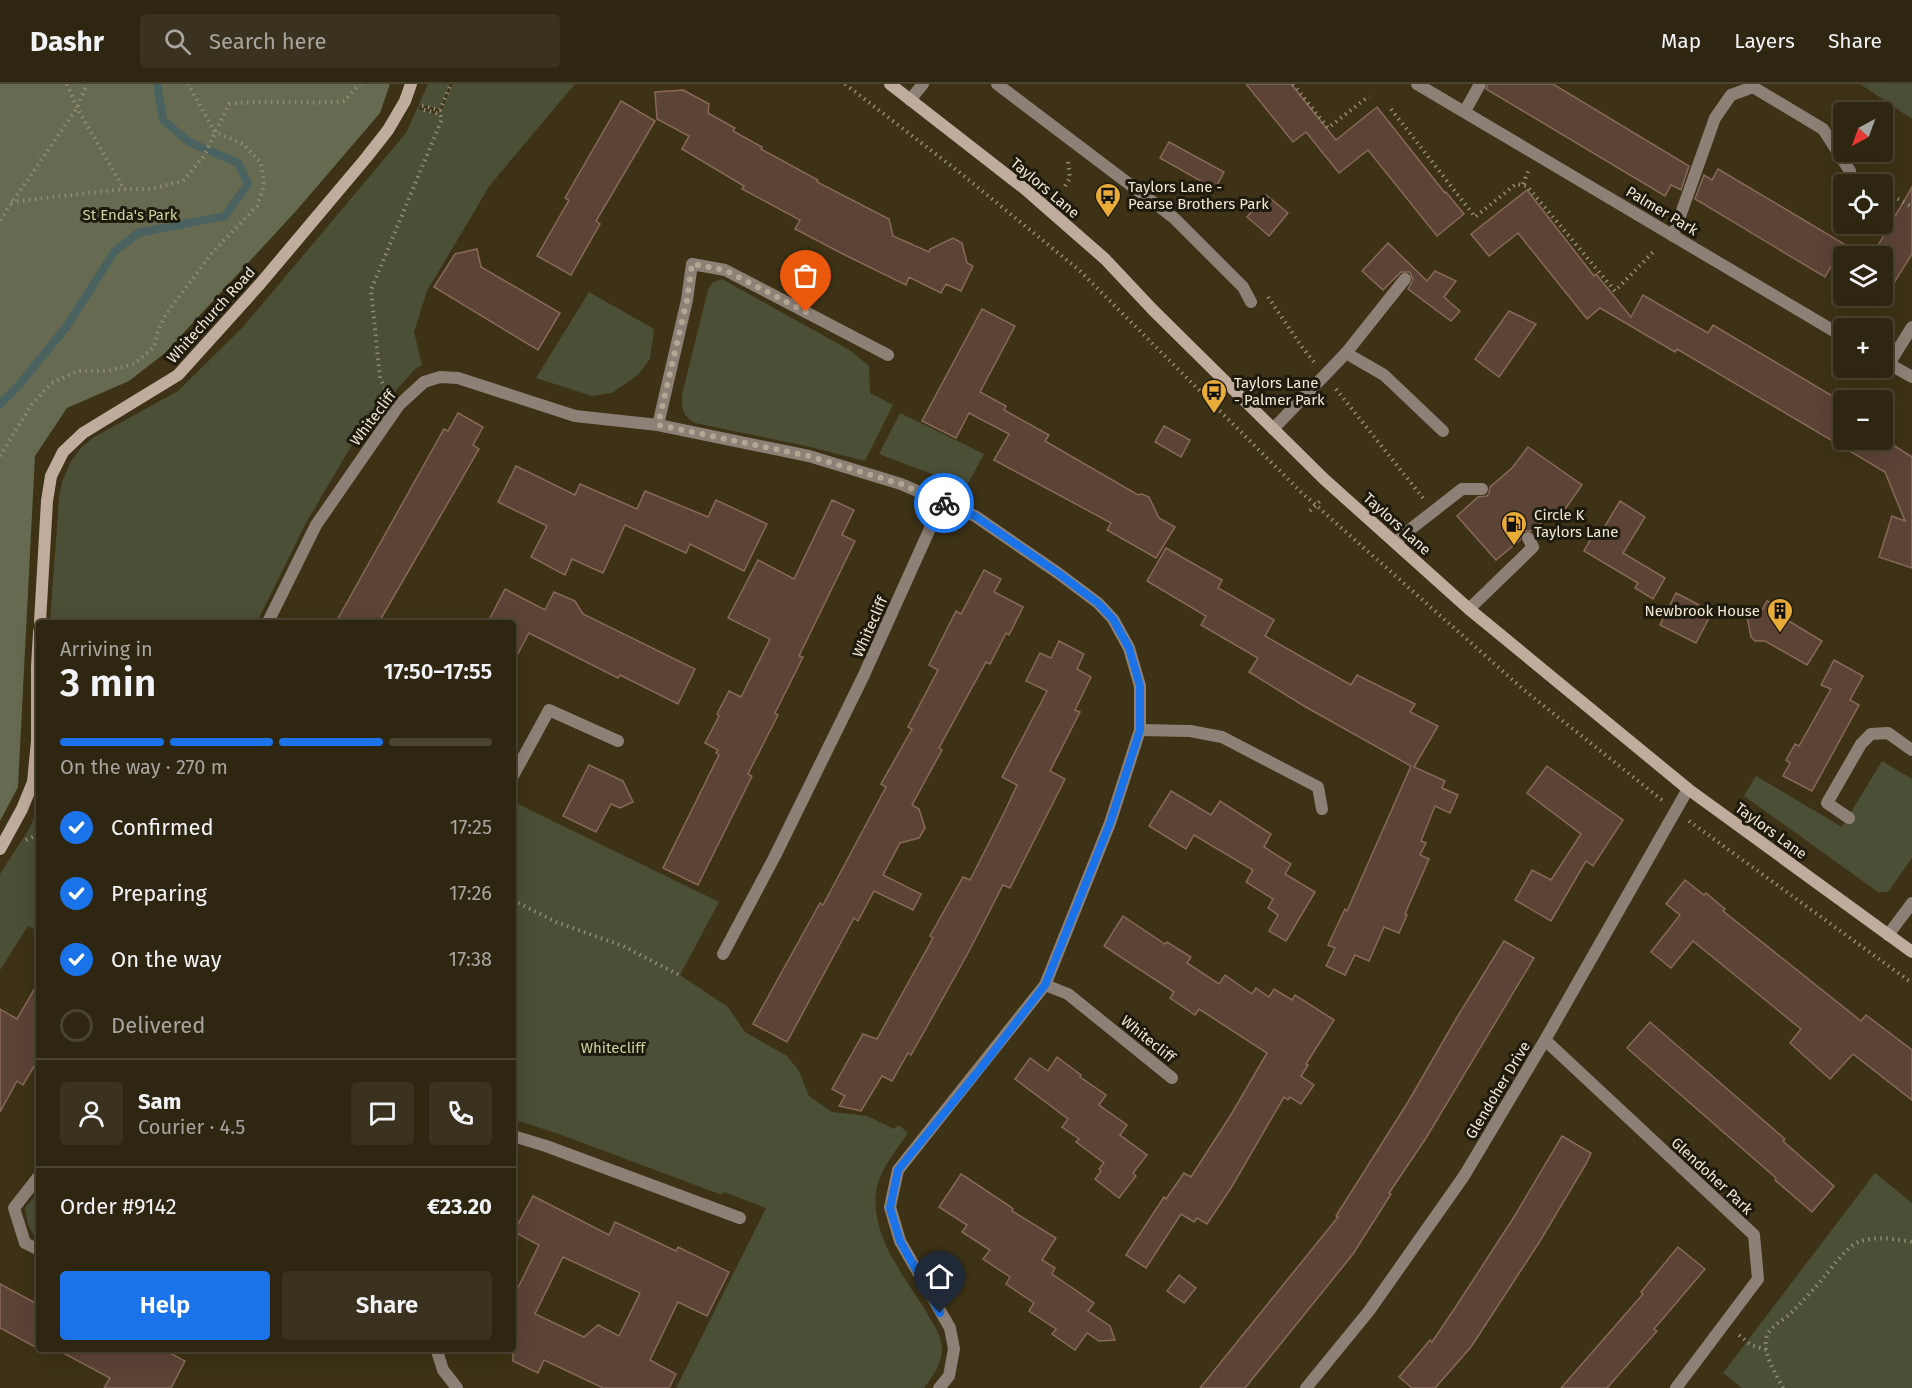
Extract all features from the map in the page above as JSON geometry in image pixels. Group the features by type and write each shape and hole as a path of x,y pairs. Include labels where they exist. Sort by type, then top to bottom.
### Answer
{"main road":[{"name":"Whitechurch Road","path":"40,620 47,501 51,476 63,452 83,433 178,375 260,284 366,159 388,130 405,101 411,84"},
{"name":"Taylors Lane","path":"890,84 1025,189 1105,259 1153,310 1332,487 1469,609 1688,789 1912,952"},
{"path":"0,849 29,796 36,758"}],"street":[{"path":"910,100 923,84"},
{"path":"998,84 1174,218 1243,287 1251,302"},
{"name":"Palmer Park","path":"1417,84 1833,331"},
{"path":"1465,111 1480,84"},
{"path":"1673,236 1715,118 1731,95 1753,87 1823,129 1850,171"},
{"path":"658,425 687,300 692,264 725,270 888,355"},
{"path":"1273,429 1346,353 1405,279"},
{"path":"1893,353 1912,327"},
{"path":"1346,353 1384,375 1443,431"},
{"path":"1893,366 1912,377"},
{"name":"Whitecliff","path":"269,620 316,525 383,426 399,405 424,382 440,377 458,378 575,416 658,425 809,456 901,484 975,516 1098,603 1113,619 1129,648 1140,686 1140,730 1110,823 1045,985 898,1170 890,1208 900,1241 950,1328 954,1349 949,1376 939,1388"},
{"path":"1396,543 1462,489 1482,489"},
{"name":"Whitecliff","path":"723,954 775,856 864,677 942,502"},
{"path":"1469,609 1533,546 1528,538"},
{"path":"516,770 549,710 618,741"},
{"path":"1140,730 1190,731 1222,737 1318,787 1322,809"},
{"path":"1849,818 1827,803 1861,744 1871,734 1887,733 1912,750"},
{"name":"Glendoher Drive","path":"1306,1388 1369,1311 1464,1176 1545,1040 1688,789"},
{"path":"1888,935 1912,903"},
{"name":"Whitecliff","path":"1045,985 1068,994 1172,1078"},
{"name":"Glendoher Park","path":"1545,1040 1754,1235 1758,1279 1676,1388"},
{"path":"516,1137 740,1218"},
{"path":"36,1180 14,1208 25,1243 36,1249"},
{"path":"437,1352 443,1370 457,1388"}],"path":[{"path":"68,84 78,108 124,189"},
{"path":"0,220 78,108 87,84"},
{"path":"0,456 32,404 52,383 78,371 108,371 134,364 154,347 166,314 212,253 257,206 264,186 261,163 243,144 215,132 188,84"},
{"path":"11,202 124,189 152,189 183,181 204,156 229,104 254,101 320,104 344,101 360,84"},
{"path":"389,396 380,378 371,290 442,119 440,114 419,108 419,106 441,110 451,84"},
{"path":"1293,84 1328,128 1369,96"},
{"path":"1391,109 1475,217 1516,184 1527,186 1616,291 1654,251"},
{"path":"1065,186 1070,178 1066,155"},
{"path":"1523,184 1525,178"},
{"path":"1893,196 1912,207"},
{"path":"1263,289 1302,347 1434,511"},
{"path":"516,902 556,922 623,946 679,975"},
{"path":"1783,1388 1772,1367 1765,1338 1774,1325 1789,1315 1838,1259 1860,1241 1895,1239 1912,1242"},
{"path":"1739,1335 1751,1345 1767,1350"}],"green space":[{"name":"St Enda's Park","path":"0,84 390,84 380,113 296,211 165,353 129,381 67,408 35,456 18,787 0,821"},
{"path":"428,84 450,84 440,109 420,105 419,109 436,114 441,112 452,84 575,84 490,185 427,291 414,332 422,365 415,369 360,431 306,523 258,620 50,620 59,498 62,482 71,461 94,437 178,391 243,327 406,133"},
{"path":"1860,84 1912,84 1912,119 1893,106 1893,102 1887,102"},
{"path":"722,279 851,351 869,366 870,393 893,405 865,461 695,423 687,418 682,395 708,290 713,282"},
{"path":"589,292 654,329 650,359 638,375 612,393 592,396 536,378"},
{"path":"900,413 984,454 966,487 879,454"},
{"path":"1882,761 1912,779 1912,858 1888,892 1878,892 1744,796 1756,776 1842,827"},
{"name":"Whitecliff","path":"516,803 719,902 680,975 728,1007 745,1032 787,1056 799,1071 809,1096 832,1112 867,1116 894,1129 899,1125 908,1133 881,1176 876,1193 876,1209 884,1241 891,1256 927,1313 941,1341 942,1351 936,1371 924,1388 676,1388 766,1208 724,1192 722,1195 516,1120"},
{"path":"36,815 36,930 28,926 0,970 0,874"},
{"path":"1875,1173 1912,1203 1912,1388 1742,1388 1723,1373"},
{"path":"36,1195 36,1237 30,1229 25,1208"}],"building":[{"path":"1246,84 1291,84 1336,140 1377,107 1464,214 1437,236 1368,150 1339,173 1306,132 1293,142"},
{"path":"1488,84 1553,84 1689,166 1681,190 1671,185 1665,196 1486,89"},
{"path":"683,90 709,104 708,113 735,128 733,131 762,147 761,149 818,180 817,182 889,219 893,236 929,252 930,249 953,238 962,243 967,263 973,266 961,291 946,284 941,293 909,277 906,285 843,254 795,229 800,220 742,189 744,186 682,149 689,136 657,119 655,92"},
{"path":"621,101 655,121 596,221 600,224 571,275 537,256 569,200 565,198"},
{"path":"1169,142 1224,172 1215,189 1160,158"},
{"path":"1718,169 1844,244 1833,246 1833,263 1825,277 1695,199 1704,175 1712,180"},
{"path":"1912,187 1912,254 1893,284 1893,246 1878,246 1885,234 1893,234 1893,220"},
{"path":"1527,190 1594,276 1596,274 1631,317 1643,295 1708,333 1713,325 1833,396 1833,441 1677,349 1675,352 1600,308 1587,319 1518,233 1489,256 1471,234"},
{"path":"1266,195 1288,213 1269,236 1247,217"},
{"path":"1388,243 1427,281 1435,271 1456,281 1444,297 1460,311 1451,321 1408,289 1413,280 1410,272 1401,272 1383,290 1362,271"},
{"path":"477,249 481,267 560,313 538,350 434,287 455,254"},
{"path":"982,309 1015,326 980,392 1006,406 1004,410 1049,435 1045,441 1138,495 1149,497 1159,518 1175,527 1156,558 1107,530 1111,523 994,460 1009,434 969,413 956,438 922,421"},
{"path":"1509,311 1536,324 1499,377 1475,359"},
{"path":"458,413 483,427 473,445 479,449 380,620 337,620 444,429 448,431"},
{"path":"1164,426 1190,440 1181,457 1155,442"},
{"path":"1893,445 1912,457 1912,568 1879,557 1892,516 1905,521 1885,472 1848,450 1893,450"},
{"path":"1528,447 1582,485 1558,519 1553,513 1531,531 1524,531 1520,540 1496,560 1457,516 1478,497 1487,496 1490,487 1512,468"},
{"path":"516,466 575,495 580,484 637,509 645,491 708,517 716,500 767,524 744,571 690,544 686,553 625,525 603,573 572,559 565,575 531,557 547,526 498,502"},
{"path":"832,500 854,510 842,535 855,541 799,656 803,657 775,713 778,715 748,774 752,776 698,885 663,868 719,755 716,753 718,750 705,743 719,716 717,714 729,691 741,697 770,639 728,618 758,560 794,579"},
{"path":"1620,501 1645,517 1623,553 1665,578 1653,599 1635,588 1638,583 1584,551 1593,535 1598,538"},
{"path":"1166,548 1222,580 1218,588 1274,620 1265,636 1351,685 1357,675 1415,704 1410,712 1438,726 1414,767 1445,781 1442,788 1458,795 1450,813 1435,806 1421,841 1426,843 1420,855 1429,859 1399,933 1384,927 1369,961 1355,955 1345,975 1326,966 1335,948 1328,945 1345,909 1347,911 1411,766 1304,706 1249,672 1258,658 1201,625 1206,616 1147,581"},
{"path":"984,570 1001,579 994,592 1023,607 1009,635 1006,633 990,664 986,662 939,748 942,750 912,805 919,809 925,828 919,838 900,843 883,875 921,894 913,910 874,891 858,921 854,918 787,1042 753,1024 820,903 823,905 886,787 881,784 912,729 908,727 938,670 929,665 956,611 961,614"},
{"path":"505,589 545,610 554,592 575,601 583,614 695,669 678,704 620,675 618,678 529,633 516,657 516,620 489,620"},
{"path":"1676,593 1709,610 1709,618 1696,643 1660,625"},
{"name":"Newbrook House","path":"1767,601 1790,615 1787,620 1822,641 1807,665 1765,641 1755,641 1751,637 1746,611 1757,619"},
{"path":"1059,641 1084,654 1077,669 1091,677 1075,710 1080,712 1050,771 1065,779 1010,888 1003,885 911,1055 908,1053 892,1081 882,1076 861,1111 839,1106 845,1096 832,1089 863,1034 877,1039 933,938 930,936 963,877 970,880 1004,813 1017,785 1002,777 1047,691 1026,681 1040,653 1051,658"},
{"path":"1834,660 1863,676 1850,700 1859,705 1812,791 1783,776 1790,763 1786,760 1795,744 1799,746 1831,689 1821,685"},
{"path":"589,765 623,781 633,802 620,808 611,804 596,832 563,816"},
{"path":"1547,766 1623,820 1593,866 1586,861 1551,921 1515,900 1532,870 1551,880 1581,834 1527,793"},
{"path":"1171,791 1211,815 1220,801 1271,834 1264,847 1291,864 1285,874 1315,892 1286,941 1269,931 1278,915 1268,908 1273,899 1246,882 1253,870 1194,835 1186,849 1149,826"},
{"path":"1685,880 1704,895 1706,893 1725,909 1723,911 1861,1021 1866,1015 1912,1050 1912,1100 1853,1054 1830,1079 1790,1043 1801,1029 1693,941 1671,968 1651,952 1680,915 1666,904"},
{"path":"1123,916 1165,944 1167,942 1191,957 1187,963 1219,984 1225,975 1252,994 1256,988 1269,997 1274,989 1292,1000 1295,995 1334,1020 1301,1076 1314,1085 1301,1104 1290,1097 1288,1100 1284,1097 1231,1188 1207,1224 1197,1218 1194,1222 1181,1214 1146,1268 1126,1255 1164,1197 1166,1199 1184,1173 1191,1177 1267,1053 1199,1009 1195,1015 1170,998 1174,992 1104,946"},
{"path":"1504,941 1534,958 1353,1254 1245,1388 1200,1388 1338,1217 1336,1216 1408,1102"},
{"path":"36,986 36,1063 23,1085 17,1081 0,1112 0,1009 17,1019"},
{"path":"1650,1022 1785,1139 1783,1141 1834,1186 1812,1212 1627,1048"},
{"path":"1057,1057 1106,1095 1099,1105 1127,1125 1120,1135 1147,1155 1133,1173 1136,1176 1119,1198 1095,1179 1104,1163 1076,1142 1079,1139 1062,1127 1068,1119 1015,1079 1030,1058 1048,1071"},
{"path":"1562,1136 1591,1153 1586,1164 1540,1241 1471,1347 1435,1388 1412,1388 1399,1377 1430,1340 1432,1342 1455,1308 1514,1217"},
{"path":"961,1174 1011,1207 1012,1211 1056,1238 1042,1260 1055,1268 1052,1274 1094,1303 1088,1311 1110,1326 1115,1340 1099,1341 1087,1333 1075,1350 1052,1334 1056,1329 1029,1311 1034,1303 1006,1284 1010,1277 983,1259 990,1250 962,1232 967,1225 939,1207"},
{"path":"533,1196 609,1235 615,1222 676,1251 678,1247 729,1272 707,1316 678,1302 650,1360 676,1374 669,1388 603,1388 544,1360 538,1373 513,1361 513,1352 516,1352 516,1292 539,1245 516,1233 516,1228","holes":["563,1257 640,1293 619,1336 598,1325 584,1337 535,1314"]},
{"path":"1678,1247 1705,1269 1654,1329 1657,1331 1607,1388 1561,1388 1643,1294 1641,1292"},
{"path":"1179,1275 1196,1288 1184,1303 1167,1291"},
{"path":"0,1284 36,1303 36,1347 0,1328"},
{"path":"61,1352 168,1352 185,1361 171,1388 104,1388 110,1378"}],"waterway":[{"path":"0,404 19,385 67,326 114,252 138,233 225,216 248,184 238,163 189,142 163,120 157,84"}],"way so far":[{"path":"806,312 725,270 692,264 687,300 658,425 809,456 901,484 944,503"}],"place":[{"name":"Taylors Lane - Pearse Brothers Park","path":"1108,219"},
{"name":"Taylors Lane - Palmer Park","path":"1214,415"},
{"name":"Circle K Taylors Lane","path":"1514,547"},
{"name":"Newbrook House","path":"1780,634"}],"route":[{"path":"940,1313 900,1241 890,1208 898,1170 1045,985 1110,823 1140,730 1140,686 1129,648 1113,619 1098,603 1058,573 975,516 944,503"}]}
